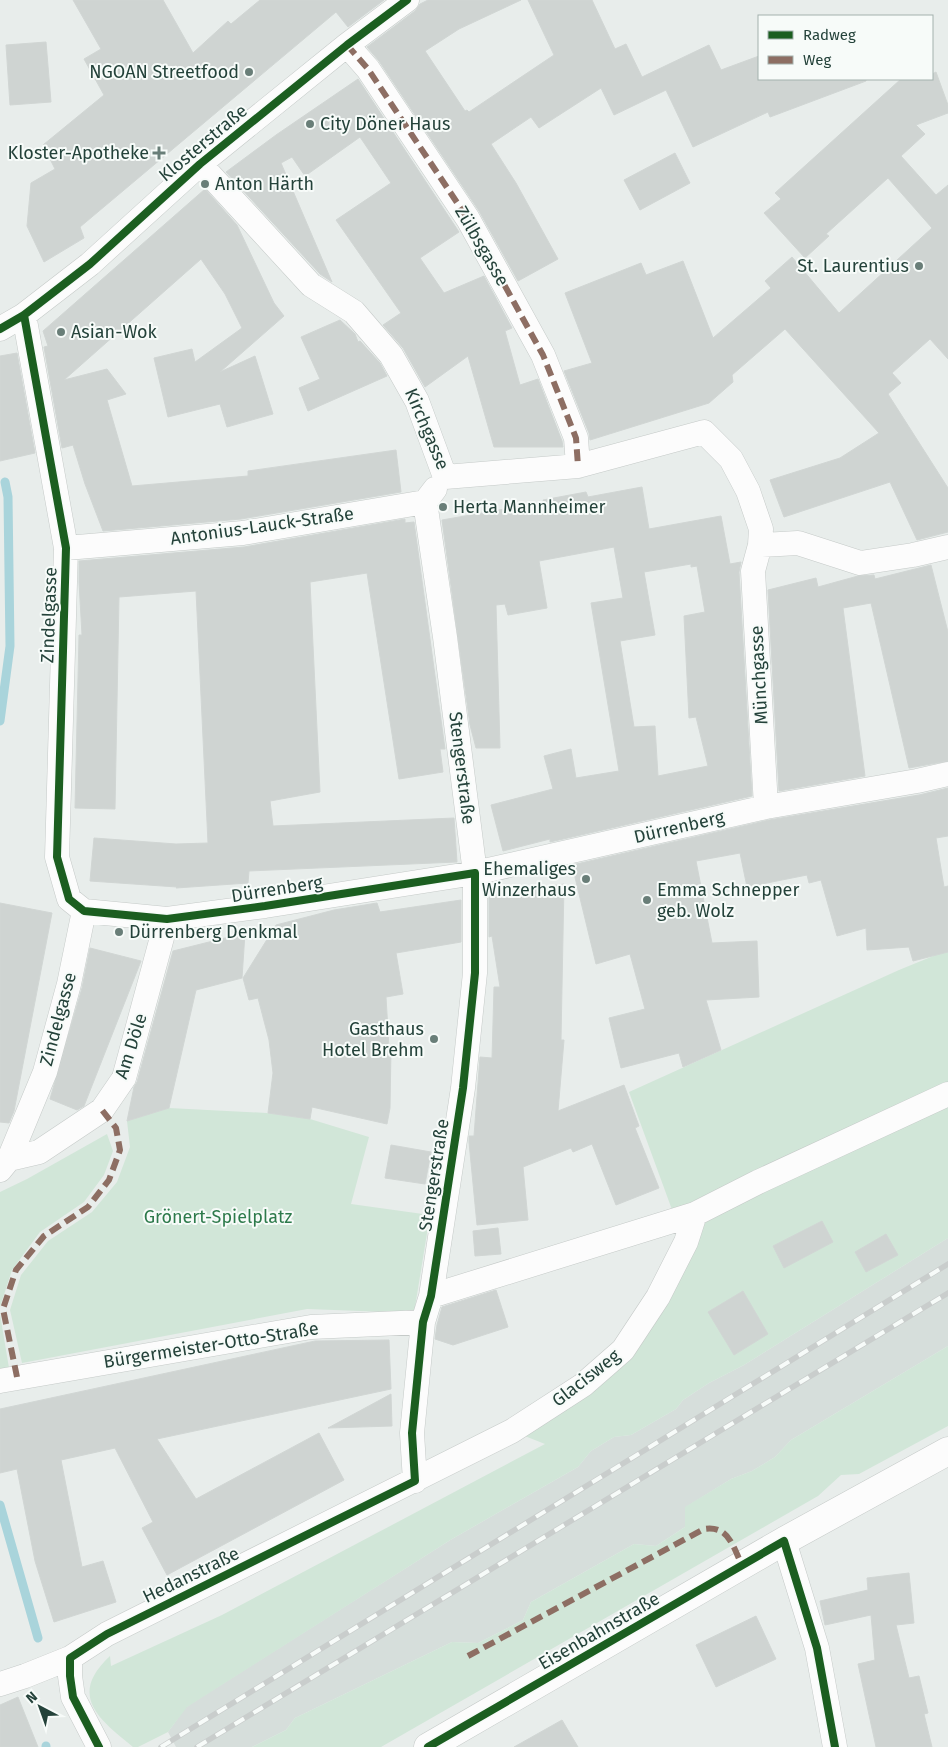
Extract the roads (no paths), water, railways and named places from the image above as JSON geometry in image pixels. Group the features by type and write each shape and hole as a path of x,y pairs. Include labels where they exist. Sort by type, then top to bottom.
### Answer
{"street":[{"name":"Klosterstraße","path":"0,329 24,315 90,264 200,164 347,45 407,0"},
{"name":"Zülbsgasse","path":"347,45 368,69 468,218 539,347 576,438 578,466"},
{"name":"Kirchgasse","path":"200,164 311,285 354,312 391,354 417,401 445,476 578,466 704,432 731,460 748,491 761,529 760,545"},
{"name":"Zindelgasse","path":"5,1165 45,1072 68,984 84,911 69,899 57,857 66,548 24,315"},
{"path":"425,502 445,476"},
{"name":"Antonius-Lauck-Straße","path":"66,548 243,533 425,502"},
{"name":"Stengerstraße","path":"415,1481 412,1433 423,1322 431,1296 463,1088 475,973 475,872 450,674 425,502"},
{"path":"760,545 798,543 860,563 913,555 948,547"},
{"name":"Münchgasse","path":"760,545 753,571 766,807"},
{"name":"Dürrenberg","path":"84,911 167,920 273,905 475,872 766,807 948,774"},
{"name":"Am Döle","path":"5,1165 39,1152 102,1110 124,1078 167,920"},
{"path":"431,1296 695,1214 758,1182 948,1094"},
{"name":"Glacisweg","path":"415,1481 512,1431 583,1385 623,1350 658,1297 686,1242 695,1214"},
{"name":"Bürgermeister-Otto-Straße","path":"0,1381 311,1327 423,1322"},
{"name":"Eisenbahnstraße","path":"428,1747 784,1541 948,1451"},
{"name":"Hedanstraße","path":"0,1684 70,1658 107,1634 415,1481"},
{"path":"784,1541 817,1648 835,1747"},
{"path":"70,1658 70,1676 74,1697 99,1747"}],"waterway":[{"path":"0,721 10,646 8,497 5,482"},
{"path":"0,1505 38,1638"}],"railway":[{"path":"161,1747 948,1264"},
{"path":"197,1747 948,1293"}],"place":[{"name":"NGOAN Streetfood","path":"249,72"},
{"name":"City Döner Haus","path":"310,124"},
{"name":"Kloster-Apotheke","path":"159,153"},
{"name":"Anton Härth","path":"205,184"},
{"name":"St. Laurentius","path":"919,266"},
{"name":"Asian-Wok","path":"61,332"},
{"name":"Herta Mannheimer","path":"443,507"},
{"name":"Ehemaliges Winzerhaus","path":"586,879"},
{"name":"Emma Schnepper geb. Wolz","path":"647,900"},
{"name":"Dürrenberg Denkmal","path":"119,932"},
{"name":"Gasthaus Hotel Brehm","path":"434,1039"}],"park label":[{"name":"Grönert-Spielplatz","path":"218,1217"}]}
